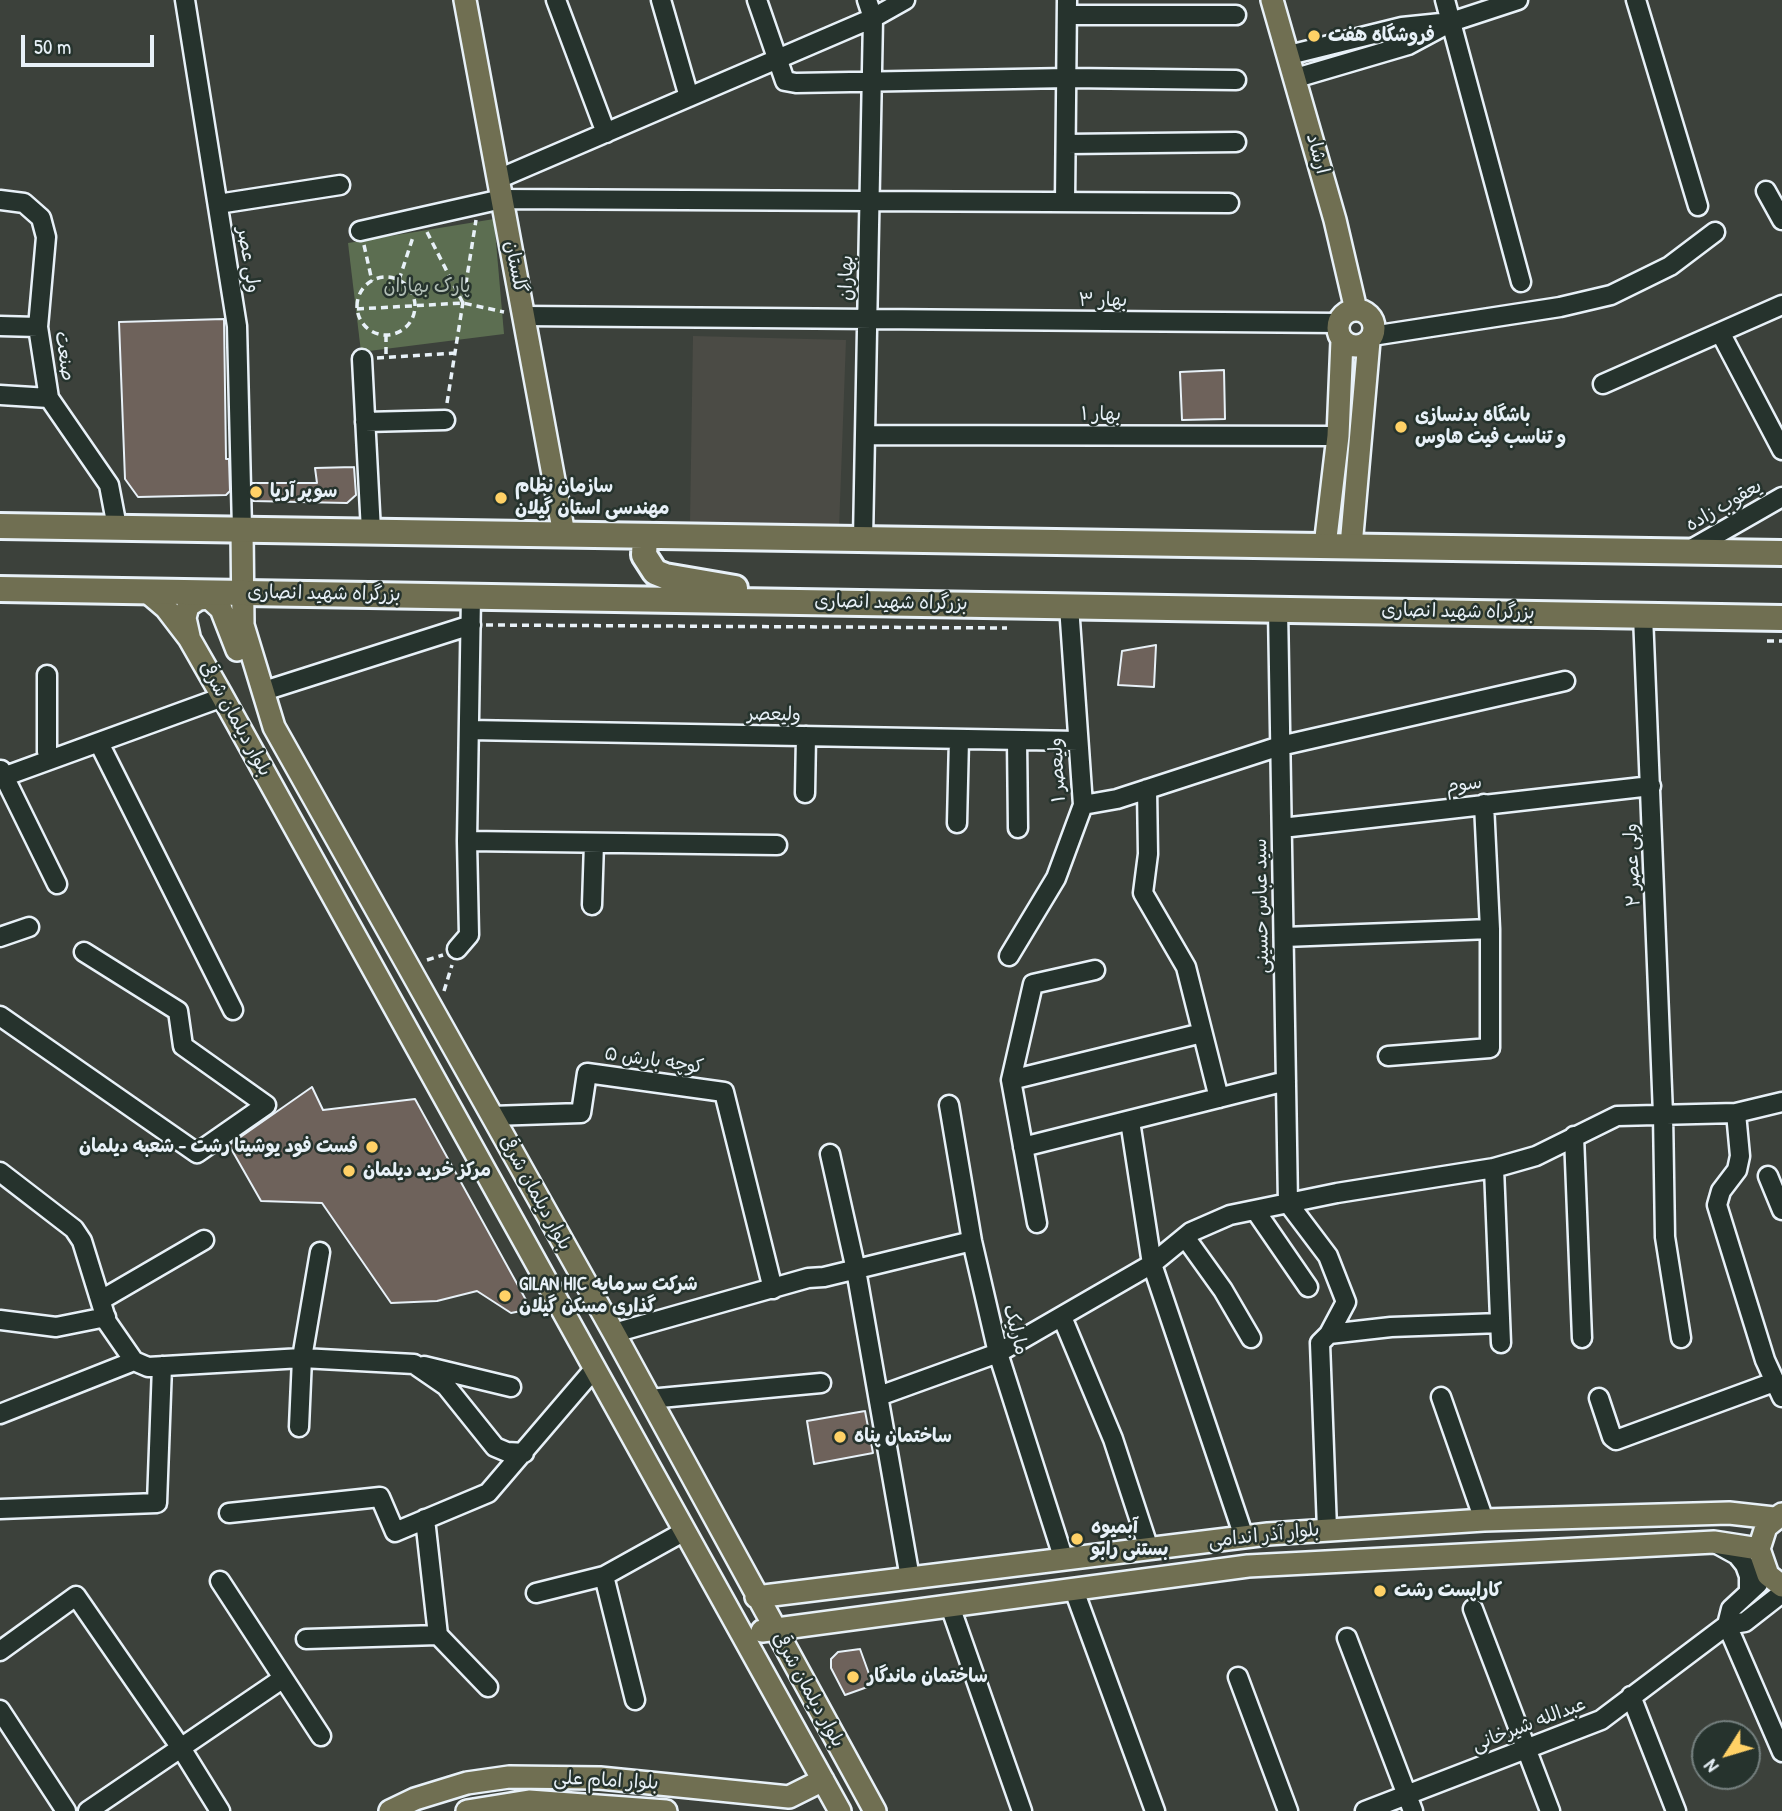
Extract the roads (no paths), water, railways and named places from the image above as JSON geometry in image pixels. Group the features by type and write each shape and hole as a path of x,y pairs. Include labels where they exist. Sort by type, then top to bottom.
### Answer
{"highway":[{"path":"0,526 1782,553"},
{"path":"645,536 643,550 646,560 651,568 664,576 812,602"},
{"name":"بزرگراه شهید انصاری","path":"0,589 1782,618"}],"main road":[{"name":"گلستان","path":"465,0 564,534"},
{"name":"ارشاد","path":"1272,0 1296,78 1356,310"},
{"path":"1325,546 1338,436 1340,332 1345,314 1356,310 1371,318 1371,339 1351,546"},
{"path":"1340,332 1358,347 1371,339"},
{"name":"بلوار دیلمان شرقی","path":"242,529 243,625 274,727 614,1333 875,1811"},
{"name":"بلوار دیلمان شرقی","path":"146,591 166,608 189,638 221,693 840,1811"},
{"path":"189,638 185,618 188,606 199,598 214,601 228,623 252,688 274,727"},
{"path":"595,1368 614,1333"},
{"name":"بلوار آذر اندامی","path":"756,1597 1327,1529 1484,1520 1730,1513 1778,1516"},
{"path":"1775,1581 1759,1549 1766,1527 1778,1516"},
{"path":"1327,1529 1330,1562"},
{"name":"بلوار آذر اندامی","path":"775,1630 1248,1566 1714,1542 1759,1549"},
{"path":"834,1589 828,1600 830,1612 840,1622"},
{"path":"727,1607 755,1630 775,1630"},
{"name":"بلوار امام علی","path":"390,1811 415,1799 467,1783 509,1777 600,1778 794,1804 823,1780"},
{"name":"بلوار امام علی","path":"467,1811 530,1806 666,1811"}],"street":[{"name":"ولی عصر","path":"185,0 237,326 242,529"},
{"path":"556,0 606,133"},
{"path":"661,0 689,97"},
{"path":"757,0 785,81 796,83 1068,78 1236,80"},
{"name":"بهاران","path":"863,539 873,18 867,0"},
{"path":"360,231 478,204 500,189 606,133 873,18 905,0"},
{"path":"1445,0 1521,282"},
{"path":"1296,78 1408,45 1451,22 1518,0"},
{"path":"1636,0 1698,206"},
{"path":"1065,202 1068,7 1236,15"},
{"path":"1289,55 1402,27 1451,22"},
{"path":"1067,144 1236,142"},
{"path":"218,204 340,185"},
{"path":"500,189 870,201 1229,203"},
{"path":"1766,191 1782,220"},
{"name":"صنعت","path":"0,200 24,203 41,218 46,237 38,327 49,398 109,485 117,527"},
{"path":"1371,339 1560,307 1611,295 1670,266 1715,232"},
{"path":"1603,384 1782,305"},
{"name":"بهار ۳","path":"524,316 1340,332"},
{"path":"0,326 38,327"},
{"path":"1721,334 1782,450"},
{"path":"362,359 371,531"},
{"path":"0,395 49,398"},
{"path":"365,422 444,420"},
{"name":"بهار ۱","path":"865,435 1338,436"},
{"name":"یعقوب زاده","path":"1686,552 1782,497"},
{"path":"457,949 469,935 467,841 471,596"},
{"name":"ولیعصر ۱","path":"1009,956 1056,878 1083,805 1069,606"},
{"name":"سید عباس حسینی","path":"1278,609 1288,1203"},
{"name":"ولی عصر ۲","path":"1643,615 1663,1114 1665,1237 1681,1338"},
{"path":"264,691 471,625"},
{"path":"47,675 47,752"},
{"path":"1083,805 1147,789 1280,746 1565,681"},
{"path":"1,774 99,743 221,693"},
{"path":"1,774 47,752 221,693"},
{"name":"ولیعصر","path":"469,730 1078,741"},
{"path":"805,793 806,736"},
{"path":"957,823 959,739"},
{"path":"1017,740 1018,828"},
{"path":"99,743 233,1010"},
{"path":"1,774 57,884"},
{"name":"سوم","path":"1282,828 1651,786"},
{"path":"1147,789 1148,854 1143,893 1186,967 1219,1098"},
{"path":"1388,1056 1490,1048 1490,929 1484,804"},
{"path":"467,841 777,845"},
{"path":"592,905 594,843"},
{"path":"0,937 29,927"},
{"path":"1283,937 1490,929"},
{"path":"0,1016 189,1144 197,1153 266,1105 183,1046 178,1011 84,952"},
{"path":"1037,1223 1011,1080 1033,984 1095,970"},
{"path":"1011,1080 1202,1033"},
{"name":"کوچه بارش ۵","path":"492,1116 581,1113 587,1073 724,1092 773,1289"},
{"path":"1023,1147 1286,1081"},
{"path":"880,1396 999,1353 1152,1264 1185,1237 1230,1215 1494,1168 1536,1156 1618,1116 1736,1113 1782,1102"},
{"name":"مارلیک","path":"949,1105 972,1241 999,1353 1064,1560"},
{"path":"1599,1398 1612,1437 1616,1440 1778,1390 1717,1205 1721,1191 1737,1170 1740,1156 1736,1113"},
{"path":"1130,1121 1152,1264 1244,1537"},
{"path":"1574,1136 1582,1338"},
{"path":"830,1154 880,1396 910,1578"},
{"path":"1494,1168 1501,1343"},
{"path":"0,1172 74,1229 82,1241 103,1308 134,1362 148,1367 302,1358 414,1364 511,1387"},
{"path":"1768,1176 1782,1210"},
{"path":"1288,1203 1328,1256 1346,1302 1329,1334 1320,1343 1319,1353 1327,1529"},
{"path":"1255,1210 1308,1287"},
{"path":"1185,1237 1223,1290 1251,1338"},
{"path":"0,1320 56,1327 103,1308 204,1240"},
{"path":"614,1333 808,1278 856,1270 972,1241"},
{"path":"299,1427 302,1358 320,1252"},
{"path":"1062,1317 1113,1439 1149,1549"},
{"path":"1329,1334 1391,1326 1500,1323"},
{"path":"0,1414 134,1362"},
{"path":"414,1364 446,1386 495,1447 507,1452 524,1453"},
{"path":"0,1509 157,1503 162,1366"},
{"path":"229,1513 380,1497 395,1532 488,1493 595,1368"},
{"path":"649,1399 821,1382"},
{"path":"1441,1397 1484,1520"},
{"path":"425,1519 438,1636 488,1687"},
{"path":"536,1593 604,1576 685,1531"},
{"path":"1714,1542 1737,1555 1745,1565 1749,1576 1749,1592"},
{"path":"604,1576 635,1700"},
{"path":"220,1581 321,1736"},
{"name":"عبدالله شیرخانی","path":"1727,1625 1731,1609 1749,1592 1775,1581"},
{"path":"1074,1590 1154,1811"},
{"name":"عبدالله شیرخانی","path":"1365,1811 1410,1803 1524,1750 1601,1720 1727,1625 1745,1622 1782,1593"},
{"path":"0,1651 76,1596 181,1748 220,1811"},
{"path":"950,1606 1022,1811"},
{"path":"1473,1609 1524,1750 1550,1811"},
{"path":"1727,1625 1777,1722 1782,1752"},
{"path":"306,1639 438,1636"},
{"path":"1347,1638 1410,1803"},
{"path":"1238,1677 1288,1811"},
{"path":"88,1811 282,1679"},
{"path":"1631,1696 1676,1811"},
{"path":"0,1710 66,1811"}],"place":[{"name":"فروشگاه هفت","path":"1314,36"},
{"name":"باشگاه بدنسازی و تناسب فیت هاوس","path":"1401,427"},
{"name":"سوپر آریا","path":"256,492"},
{"name":"سازمان نظام مهندسی استان گیلان","path":"501,498"},
{"name":"فست فود یوشیتا رشت - شعبه دیلمان","path":"372,1147"},
{"name":"مرکز خرید دیلمان","path":"349,1171"},
{"name":"GILAN HIC شرکت سرمایه گذاری مسکن گیلان","path":"505,1296"},
{"name":"ساختمان پناه","path":"840,1437"},
{"name":"آبمیوه بستنی رابو","path":"1077,1539"},
{"name":"کاراپست رشت","path":"1380,1591"},
{"name":"ساختمان ماندگار","path":"853,1677"}],"park label":[{"name":"پارک بهاران","path":"427,287"}]}
